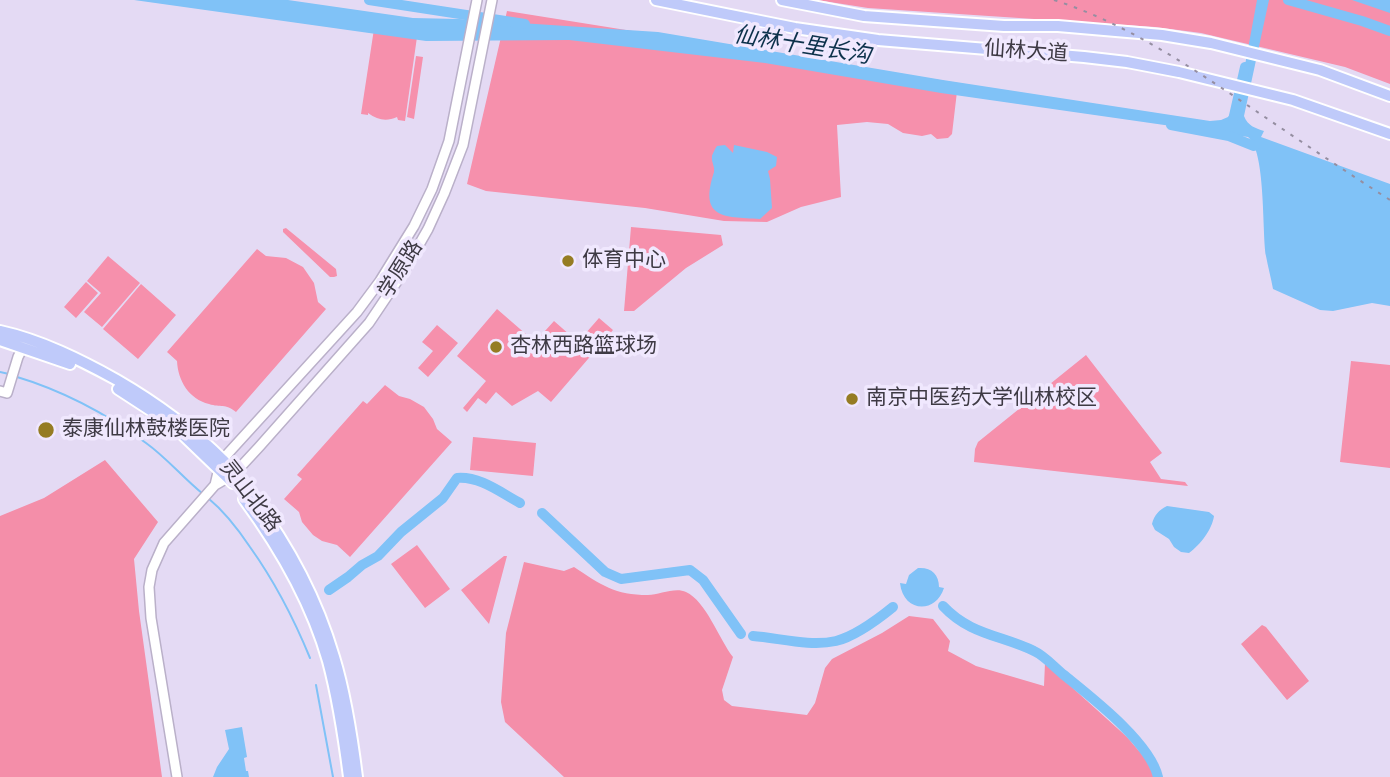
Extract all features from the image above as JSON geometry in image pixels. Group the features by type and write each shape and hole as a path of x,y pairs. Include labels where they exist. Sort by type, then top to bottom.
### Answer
{"main road":[{"name":"仙林大道","path":"656,0 795,28 878,40 1116,61 1179,72 1293,100 1390,134"},
{"name":"仙林大道","path":"782,0 864,16 1004,26 1058,26 1162,35 1212,43 1320,70 1390,96"},
{"name":"灵山北路","path":"0,331 64,353 136,391 188,428 232,476 281,538 307,585 323,622 335,659 351,733 357,777"},
{"name":"灵山北路","path":"0,340 21,352 60,359 97,377 135,399 220,464"},
{"name":"灵山北路","path":"232,476 287,563 308,606 328,661 349,777"}],"street":[{"name":"学原路","path":"215,485 220,464 357,312 414,226 432,189 449,141 477,1"},
{"name":"学原路","path":"177,777 152,618 149,587 152,570 164,543 215,485 232,476 369,323 404,271 428,229 463,145 492,2"},
{"path":"4,392 21,352"}],"shaded area":[{"path":"817,0 1390,0 1390,84 1345,67 1201,33 1155,27 868,8"},
{"path":"507,11 958,83 952,134 948,138 937,139 931,134 922,136 903,133 888,124 867,122 837,125 841,197 801,207 767,222 724,221 645,208 486,191 467,184"},
{"path":"374,29 417,37 405,121 398,120 397,117 382,120 368,113 361,114"},
{"path":"416,56 423,57 414,119 407,117"},
{"path":"631,227 721,235 723,245 686,268 634,311 624,311"},
{"path":"286,228 336,269 337,276 330,277 283,232"},
{"path":"257,249 266,256 286,258 303,267 314,283 318,302 326,309 236,412 202,402 190,393 182,382 177,361 167,352"},
{"path":"108,256 140,283 102,327 84,312 101,293 87,281"},
{"path":"86,282 98,293 76,318 64,307"},
{"path":"141,284 176,315 138,359 103,329"},
{"path":"497,309 535,342 554,321 578,342 599,318 613,330 551,402 538,391 512,406 496,392 486,404 478,398 467,412 463,408 486,381 457,356"},
{"path":"437,325 458,343 428,377 418,368 433,351 422,342"},
{"path":"1086,355 1162,453 1150,462 1161,479 1185,482 1188,486 974,462 978,442"},
{"path":"1351,361 1390,365 1390,468 1340,462"},
{"path":"385,385 399,396 424,407 437,429 452,442 350,557 337,545 313,535 302,522 299,512 284,499 302,479 297,475 363,401 367,404"},
{"path":"473,437 536,443 533,476 470,470"},
{"path":"105,460 158,522 134,559 162,777 0,777 0,516 44,498"},
{"path":"417,545 450,589 425,608 391,564"},
{"path":"507,556 489,624 461,590"},
{"path":"524,562 564,571 574,567 601,584 626,593 648,595 677,590 686,592 700,603 733,657 722,690 724,700 732,706 807,715 815,703 825,668 832,659 909,616 933,619 950,641 948,651 976,666 1044,686 1045,663 1127,737 1150,764 1154,777 564,777 505,722 501,702 506,633"},
{"path":"1262,625 1309,681 1287,700 1241,644"}],"water":[{"path":"134,0 288,0 413,18 658,32 1210,121 1228,117 1238,103 1257,0 1269,0 1244,116 1255,128 1264,131 1261,137 1390,184 1390,306 1372,303 1333,311 1320,310 1273,289 1266,256 1261,174 1254,145 1248,137 941,93 765,63 569,40 426,41"},
{"path":"1352,0 1390,0 1390,13"},
{"path":"725,145 733,153 734,145 767,152 777,157 776,166 768,171 772,208 760,219 725,215 712,207 712,156 717,146"},
{"path":"1167,506 1209,512 1214,516 1205,537 1189,553 1174,547 1152,524 1157,513"},
{"path":"918,568 933,572 938,578 939,587 944,588 934,603 920,607 907,600 900,583 906,584 909,575"},
{"path":"242,727 247,757 244,758 249,777 213,777 229,749 225,730"}],"waterway":[{"name":"仙林十里长沟","path":"369,0 525,24"},
{"name":"仙林十里长沟","path":"1288,0 1390,31"},
{"name":"仙林十里长沟","path":"1233,120 1245,67"},
{"name":"仙林十里长沟","path":"1171,125 1229,136 1254,146"},
{"path":"0,372 9,374"},
{"path":"14,376 66,396 116,422 154,449 203,494"},
{"path":"329,590 378,556 401,532 443,498 457,478 482,482 520,503"},
{"path":"208,498 236,527 268,574 291,615 310,658"},
{"path":"542,513 605,572 621,579 690,570 703,580 741,634"},
{"path":"943,606 953,616 975,629 1022,646 1046,659 1132,735 1153,763 1158,777"},
{"path":"753,636 805,643 836,641 859,631 893,607"},
{"path":"316,685 333,777"}],"railway":[{"path":"1054,0 1108,21 1159,48 1390,200"}],"place":[{"name":"体育中心","path":"568,261"},
{"name":"杏林西路篮球场","path":"496,347"},
{"name":"南京中医药大学仙林校区","path":"852,399"},
{"name":"泰康仙林鼓楼医院","path":"46,430"}]}
